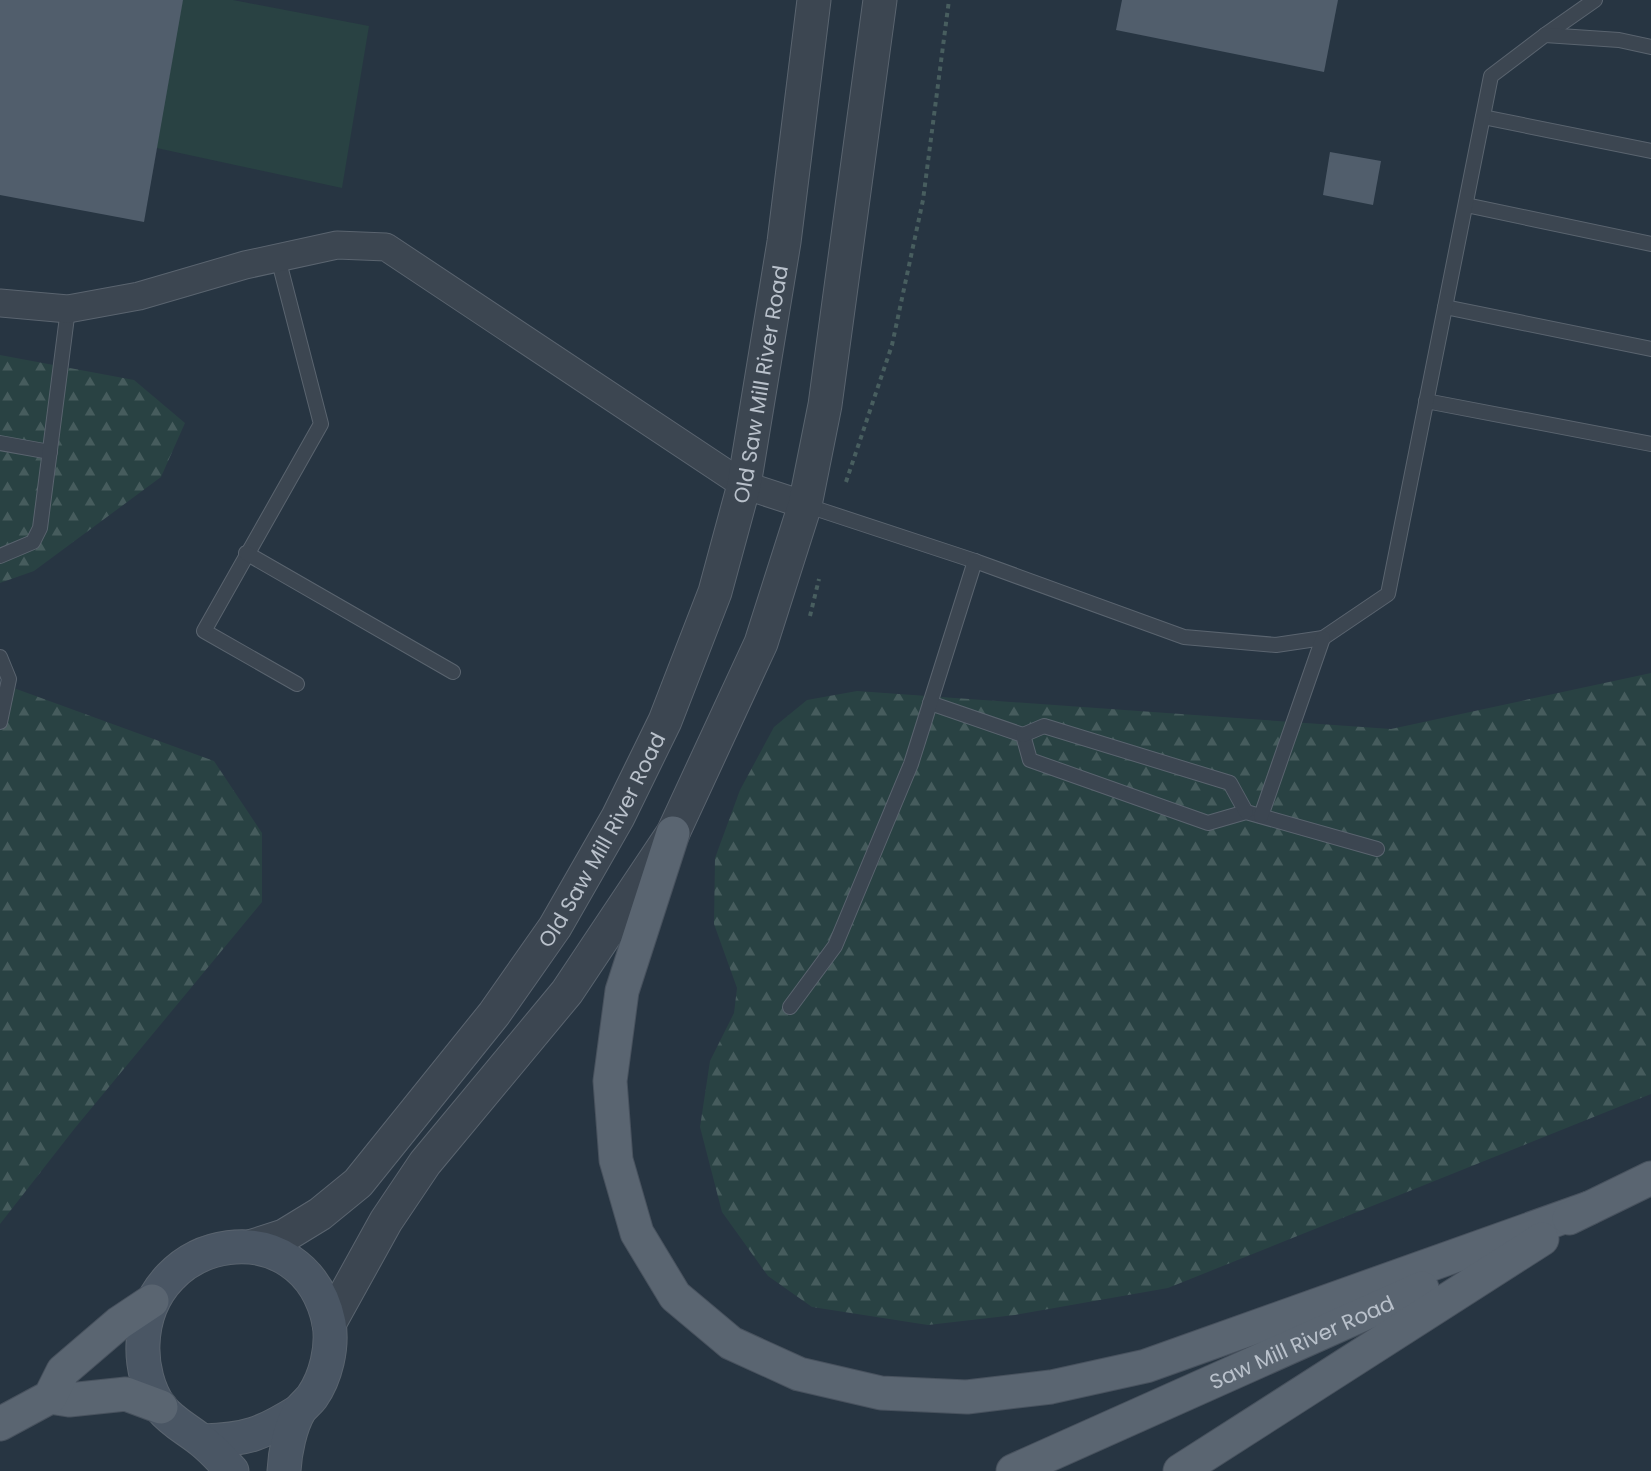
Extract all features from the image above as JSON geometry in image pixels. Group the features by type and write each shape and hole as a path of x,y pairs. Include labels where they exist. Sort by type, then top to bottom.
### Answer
{"main road":[{"path":"673,833 622,991 610,1081 616,1160 637,1233 675,1296 731,1343 798,1374 881,1393 967,1397 1051,1387 1146,1366 1589,1208 1651,1178"},
{"path":"1180,1471 1589,1208"},
{"name":"Saw Mill River Road","path":"1013,1471 1266,1360 1589,1208"},
{"name":"Old Saw Mill River Road","path":"232,1471 203,1441 181,1428 161,1407 148,1383 143,1355 144,1331 152,1301 165,1280 183,1263 228,1247 253,1246"},
{"path":"203,1441 236,1440 266,1432 299,1411 313,1396 324,1375 329,1353 329,1324 320,1298 310,1280 295,1264 274,1252 253,1246"},
{"path":"0,1424 50,1397 63,1371 119,1323 152,1301"},
{"path":"50,1397 69,1400 126,1394 161,1407"},
{"path":"284,1471 285,1454 299,1411"}],"street":[{"name":"Old Saw Mill River Road","path":"253,1246 284,1236 320,1214 358,1183 494,1014 555,927 618,817 665,721 715,592 744,485 784,242 814,0"},
{"path":"329,1324 386,1221 426,1163 567,992 673,833 761,643 805,506 825,405 880,0"},
{"path":"0,303 68,309 139,296 278,258 337,245 386,247 744,485 805,506"}],"lane":[{"path":"805,506 836,514 975,561 1184,637 1276,645 1323,638 1388,594 1491,76 1595,0"},
{"path":"1545,35 1619,40 1651,47"},
{"path":"1483,117 1651,151"},
{"path":"1466,205 1651,244"},
{"path":"278,258 321,424 246,553 204,631 297,684"},
{"path":"1445,307 1651,349"},
{"path":"0,556 33,543 40,528 68,309"},
{"path":"1426,402 1651,444"},
{"path":"0,443 50,452"},
{"path":"246,553 453,672"},
{"path":"790,1007 835,946 911,764 975,561"},
{"path":"1261,816 1323,638"},
{"path":"0,657 9,679 0,722"},
{"path":"930,703 1023,735 1044,726 1230,783 1246,812"},
{"path":"1023,735 1030,760 1208,823 1246,812 1377,849"}],"path":[{"path":"836,514 892,345 923,200 949,0"},
{"path":"810,616 822,571"}],"green space":[{"path":"176,0 233,0 369,26 342,188 152,147"},
{"path":"0,355 134,380 185,423 161,477 34,571 0,583"},
{"path":"1651,673 1651,1094 1168,1288 1015,1315 928,1325 812,1307 768,1276 722,1212 700,1127 710,1061 734,1013 737,988 714,924 715,858 740,790 774,727 807,700 857,691 1391,729"},
{"path":"0,683 214,761 262,833 262,902 75,1128 0,1224"}],"building":[{"path":"0,0 183,0 144,222 0,195"},
{"path":"1122,0 1338,0 1324,72 1116,30"},
{"path":"1330,152 1381,161 1373,205 1323,195"}]}
